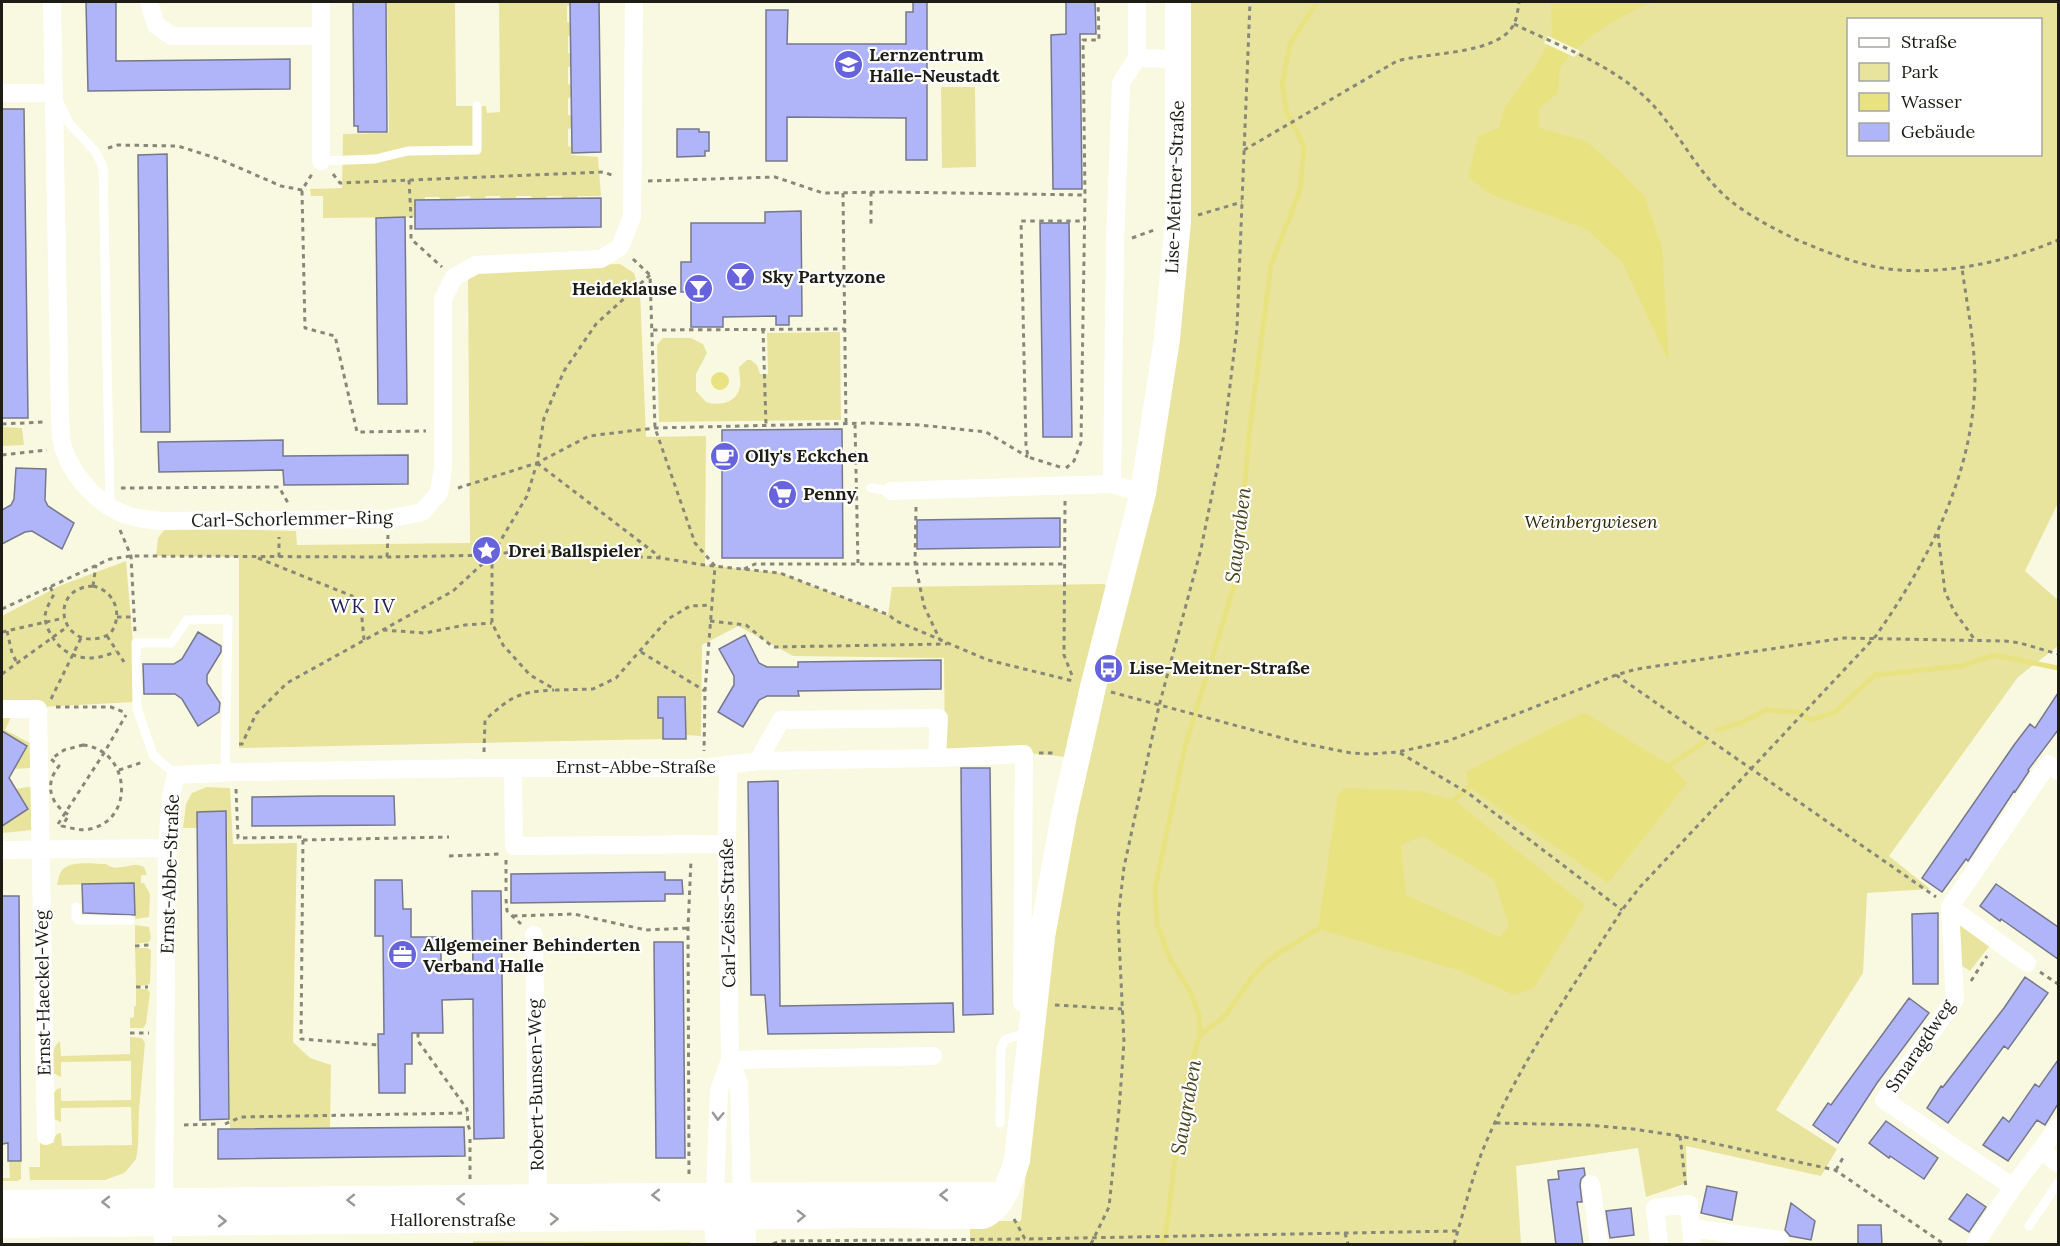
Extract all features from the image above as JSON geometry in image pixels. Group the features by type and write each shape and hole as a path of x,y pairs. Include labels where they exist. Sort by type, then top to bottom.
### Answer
{"street":[{"name":"Carl-Schorlemmer-Ring","path":"52,2 60,422 63,448 74,471 94,495 110,506 131,516 161,521 388,519 422,512 439,494"},
{"path":"149,2 156,25 172,36 321,36"},
{"path":"321,2 321,160"},
{"path":"439,494 443,468 443,299 453,277 476,266 600,259 620,247 632,217 634,2"},
{"path":"1112,484 1115,244 1121,83 1137,58 1137,2"},
{"name":"Lise-Meitner-Straße","path":"1003,1195 1010,1183 1017,1160 1042,937 1064,815 1093,687 1143,493 1167,339 1178,221 1178,2"},
{"path":"1137,58 1179,59"},
{"path":"2,93 53,93"},
{"path":"891,490 1112,484 1143,493"},
{"path":"2,709 42,710"},
{"name":"Ernst-Haeckel-Weg","path":"42,710 41,850 46,1136"},
{"path":"758,761 781,720 939,718 937,758 1024,754 1022,1003 1036,1004"},
{"name":"Ernst-Abbe-Straße","path":"164,1223 167,848 171,796 176,776 230,772 484,768 703,768 758,761 937,758"},
{"path":"2027,963 1950,907 2048,764 2058,771"},
{"name":"Carl-Zeiss-Straße","path":"728,766 730,1060 739,1084 742,1206"},
{"path":"513,768 512,850 727,844"},
{"path":"2,850 167,848"},
{"name":"Smaragdweg","path":"1950,907 1955,999 1884,1100 2013,1187"},
{"name":"Robert-Bunsen-Weg","path":"534,935 538,1198"},
{"path":"730,1060 933,1056"},
{"name":"Carl-Zeiss-Straße","path":"715,1206 719,1091 730,1060"},
{"path":"1975,1245 2013,1187 2058,1127"},
{"path":"2042,1151 2058,1163"},
{"path":"1591,1184 1599,1245"},
{"name":"Hallorenstraße","path":"2,1203 164,1223 538,1198 681,1195 715,1206"},
{"name":"Hallorenstraße","path":"2,1225 475,1220 715,1206 1003,1195"},
{"path":"1692,1237 1689,1204 1655,1208 1653,1244 1692,1237 1780,1240"},
{"path":"715,1206 719,1245"},
{"path":"742,1206 743,1245"}],"lane":[{"name":"Carl-Schorlemmer-Ring","path":"53,93 69,123 94,151 103,167 110,506"},
{"path":"321,160 375,159 408,151 477,150 477,106"},
{"path":"871,488 891,490"},
{"path":"176,776 153,755 137,708 136,643 171,643 187,620 228,619 230,772"},
{"path":"76,907 78,920 130,920"},
{"path":"1000,1123 1001,1048 1005,1040 1033,1031"},
{"path":"2029,1226 2058,1183"}],"path":[{"path":"1083,40 1099,39 1098,2"},
{"path":"1091,1245 1109,1207 1123,1070 1118,919 1121,885 1143,772 1201,549 1224,435 1237,328 1250,2"},
{"path":"1244,150 1397,61 1426,54 1480,48 1502,38 1514,24 1519,2"},
{"path":"1514,24 1605,68 1644,96 1672,127 1697,163 1725,196 1763,222 1828,253 1876,267 1962,268 2001,260 2058,240"},
{"path":"409,180 411,218"},
{"path":"302,190 305,327 335,336 357,432 443,431"},
{"path":"871,192 871,225"},
{"path":"843,193 846,424"},
{"path":"1115,244 1178,221 1242,202"},
{"path":"1028,457 1021,221 1085,220"},
{"path":"411,225 411,239 453,277"},
{"path":"620,247 650,275 655,428 694,543 715,566 705,691 703,768"},
{"path":"1454,1245 1482,1154 1496,1123 1528,1060 1622,910 1640,887 1875,637 1903,597 1938,534 1970,436 1973,410 1973,348 1962,268"},
{"path":"449,837 303,840 303,837 238,838 230,772 235,744 242,744 256,714 286,682 453,591 492,555 527,496 537,463 544,418 564,371 596,324 650,275"},
{"path":"653,330 845,329"},
{"path":"763,330 766,425"},
{"path":"2,424 60,422"},
{"path":"439,494 537,463 589,436 655,428 846,424 920,425 986,432 1028,457 1065,469"},
{"path":"855,424 858,563"},
{"path":"2,455 63,448"},
{"path":"537,463 661,558"},
{"path":"110,488 279,488 298,520"},
{"path":"916,490 915,563 924,606 940,640"},
{"path":"110,506 131,556 136,643"},
{"path":"1938,534 1945,592 1954,611 1975,640"},
{"path":"2,609 110,559 131,556 492,555 523,550 661,558 780,573 889,615 896,621 988,660 1211,720 1335,750 1369,754 1398,752 1448,741 1616,675 1637,669 1770,648 1844,638 1875,637 2005,641 2058,654"},
{"path":"492,555 492,623 504,645 530,675 556,690"},
{"path":"255,556 352,596 361,608 364,640"},
{"path":"744,569 755,564 1065,564"},
{"path":"93,586 96,565"},
{"path":"93,586 104,590 114,600 117,617 113,629 107,636 88,640 81,638 67,627 64,607 70,594 80,587 93,586"},
{"path":"50,587 54,594 45,615 46,622 52,637 62,650 77,658 96,658 116,651"},
{"path":"484,768 485,720 508,699 528,692 593,689 616,678 668,619 690,606 711,605"},
{"path":"117,617 135,617"},
{"path":"2,632 64,618"},
{"path":"710,621 746,625 773,648 949,644"},
{"path":"382,630 425,633 465,625 492,623"},
{"path":"2,674 67,627"},
{"path":"7,631 17,663"},
{"path":"42,710 81,638"},
{"path":"641,652 705,691"},
{"path":"1616,675 1950,907"},
{"path":"42,710 111,707 141,720"},
{"path":"66,813 126,713"},
{"path":"76,746 92,746 104,753 119,770 120,800 117,809 107,820 87,830 62,826 69,815 56,804 51,795 51,781 59,766 51,759 64,750 76,746"},
{"path":"1398,752 1468,793 1622,910"},
{"path":"1023,758 1031,753 1078,753"},
{"path":"119,770 156,758"},
{"path":"303,840 301,1039 378,1045"},
{"path":"681,1195 682,1176 689,1175 688,928 692,844"},
{"path":"449,856 512,850"},
{"path":"506,891 505,860 512,850"},
{"path":"506,899 507,911 534,935"},
{"path":"513,916 574,914 646,930 688,928"},
{"path":"135,946 154,945"},
{"path":"1954,974 1969,985 1990,952 1996,948 2005,947"},
{"path":"136,987 153,987"},
{"path":"1036,1004 1122,1009"},
{"path":"130,1033 149,1033"},
{"path":"418,1033 418,1041 467,1108 470,1130"},
{"path":"225,1124 241,1118 467,1113"},
{"path":"1496,1123 1615,1127 1680,1136 1835,1170 1944,1245"},
{"path":"184,1125 218,1124"},
{"path":"1680,1136 1689,1204"},
{"path":"470,1138 470,1166"},
{"path":"1835,1170 1844,1156"},
{"path":"1003,1195 1025,1239"},
{"path":"773,1245 780,1241 1052,1240 1145,1236 1458,1231"},
{"path":"1345,1233 1348,1245"},
{"path":"1052,1240 1056,1245"}],"green space":[{"path":"387,2 455,2 456,106 486,106 487,113 500,112 499,2 571,2 571,5 567,6 567,22 571,23 571,36 568,36 571,66 568,67 568,84 571,85 571,97 568,98 568,115 571,115 572,128 568,129 568,146 571,147 571,155 598,157 601,196 470,198 470,196 455,199 425,197 425,200 415,200 415,217 323,218 323,196 311,196 310,189 342,188 343,134 389,133"},
{"name":"Weinbergwiesen","path":"1184,2 2058,2 2058,503 2025,571 2058,600 2058,646 2018,677 1889,856 1930,889 1867,893 1863,973 1776,1110 1837,1149 1821,1176 1686,1146 1687,1183 1646,1197 1638,1148 1516,1166 1521,1244 970,1244 970,1221 1021,1221 1048,959 1065,848 1149,511"},
{"path":"941,87 975,87 976,167 942,168"},
{"path":"620,264 634,273 640,291 646,437 706,436 705,565 780,573 888,615 892,587 1103,584 1116,589 1077,758 1027,753 945,754 944,658 793,656 738,626 702,645 701,736 686,735 685,697 658,697 658,718 663,718 663,739 239,748 239,557 156,556 158,538 166,528 296,531 297,545 470,543 468,276 486,268"},
{"path":"840,332 841,420 659,422 657,345 663,338 691,338 703,344 707,353 696,374 696,391 706,402 717,404 728,402 736,396 740,386 739,367 747,360 757,365 760,374 768,374 767,333"},
{"path":"2,427 22,428 24,445 2,446"},
{"path":"126,561 133,644 134,702 40,707 2,706 2,616 59,586"},
{"path":"2,713 13,713 5,730 34,745 32,767 14,769 27,746 2,732"},
{"path":"207,787 230,788 233,844 297,843 293,1042 310,1058 331,1065 330,1127 230,1129 227,811 197,811 197,828 183,828 186,804 192,793"},
{"path":"33,788 33,830 2,833 2,822 4,824 28,809 16,789"},
{"path":"83,863 106,864 115,868 134,865 144,867 147,875 141,875 141,883 144,883 150,894 149,917 135,919 134,883 57,885 60,873 66,867"},
{"path":"135,925 149,927 151,938 149,942 135,944"},
{"path":"1960,925 1991,944 1970,971 1959,964"},
{"path":"135,948 151,950 150,983 147,985 136,986"},
{"path":"136,989 147,989 150,992 146,1024 143,1028 130,1028 130,1018 134,1017 134,1006 136,1006"},
{"path":"130,1037 142,1038 145,1043 136,1159 124,1173 105,1180 30,1180 29,1167 40,1167 40,1143 54,1143 57,1134 61,1133 62,1146 132,1145 131,1107 61,1108 61,1122 54,1119 54,1093 61,1088 61,1101 131,1100 131,1061 61,1062 61,1077 53,1073 53,1052 60,1041 61,1056 130,1054"},
{"path":"9,1162 21,1162 21,1179 2,1181 2,1178 10,1178"},
{"path":"473,1241 690,1242 690,1244 473,1244"}],"water":[{"path":"1551,2 1653,2 1603,28 1569,56 1561,68 1558,93 1539,108 1539,128 1586,141 1645,197 1662,247 1669,362 1622,262 1586,229 1490,194 1468,177 1478,136 1499,128 1504,108 1538,62 1552,36"},
{"path":"716,372 724,372 729,377 727,388 716,390 711,385 711,377"},
{"path":"1585,713 1670,765 1687,783 1608,883 1469,787 1466,772"},
{"path":"1345,788 1420,791 1454,800 1585,905 1534,988 1514,995 1458,970 1318,929 1338,794","holes":["1422,836 1494,879 1509,926 1500,937 1406,895 1401,845"]}],"pier":[{"path":"1548,36 1580,51 1574,57 1544,43"}],"building":[{"path":"86,2 116,2 116,61 290,59 290,89 88,91"},
{"path":"353,2 386,2 387,132 358,132 358,126 354,126"},
{"path":"570,2 599,2 601,152 572,153"},
{"path":"913,2 927,2 927,160 906,160 906,118 787,117 787,161 766,161 766,10 788,10 787,44 906,44 906,12 913,12"},
{"path":"1066,2 1095,2 1096,34 1080,34 1082,189 1053,189 1051,35 1066,34"},
{"path":"2,109 24,109 28,418 2,418"},
{"path":"677,129 699,129 699,132 709,132 709,151 705,151 705,156 677,157"},
{"path":"167,154 170,432 141,432 138,155"},
{"path":"601,198 601,227 415,229 415,200"},
{"name":"Sky Partyzone","path":"801,211 802,316 789,316 789,325 776,325 776,316 723,317 723,327 691,327 691,292 681,292 681,262 691,262 691,223 765,223 765,212"},
{"path":"405,217 407,404 378,404 376,218"},
{"path":"1040,223 1069,223 1072,437 1043,437"},
{"name":"Penny","path":"842,429 843,558 722,558 722,430"},
{"path":"283,440 283,456 408,455 408,484 284,485 283,470 159,472 158,442"},
{"path":"16,468 46,469 45,500 48,506 74,523 62,549 32,531 25,532 2,544 2,510 11,505 14,499"},
{"path":"1060,518 1060,547 917,549 917,520"},
{"path":"198,632 221,646 221,652 207,675 207,683 220,703 219,712 198,726 182,699 175,694 144,694 143,664 174,664 182,659"},
{"path":"745,635 759,663 767,667 798,667 798,662 941,660 941,689 798,691 799,696 767,696 759,700 743,727 718,712 734,685 734,676 719,649"},
{"path":"2058,693 2058,730 2028,770 1968,861 1966,859 1942,892 1922,878 2014,745 2030,724 2035,728"},
{"path":"658,697 685,697 686,739 663,739 663,718 658,718"},
{"path":"2,731 27,746 9,778 28,809 2,826"},
{"path":"961,768 990,768 993,1014 963,1015"},
{"path":"778,781 780,1006 953,1003 954,1032 768,1034 765,995 751,995 748,782"},
{"path":"394,796 395,825 252,826 252,797"},
{"path":"226,811 229,1119 200,1120 197,812"},
{"path":"665,872 665,880 682,880 683,894 665,894 665,901 511,903 511,874"},
{"path":"375,880 402,880 403,909 411,909 411,937 441,937 441,969 473,969 472,891 501,891 504,1138 474,1139 473,999 442,1000 443,1033 412,1033 412,1064 405,1064 405,1093 379,1093 378,1034 384,1034 383,936 375,936"},
{"path":"134,883 135,915 83,913 82,884"},
{"path":"1996,884 2058,927 2058,959 1980,906"},
{"path":"2,896 19,896 21,1161 8,1161 8,1143 2,1144"},
{"path":"1938,913 1938,984 1913,984 1912,914"},
{"path":"654,942 683,942 685,1158 656,1158"},
{"path":"2025,977 2048,993 2008,1049 2004,1046 1948,1123 1927,1108 1941,1086 1943,1087 2004,1008"},
{"path":"1909,998 1929,1013 1877,1083 1838,1143 1813,1125 1828,1103 1831,1105"},
{"path":"2058,1060 2058,1104 2045,1125 2037,1120 2008,1161 1983,1145 2003,1117 2009,1122 2035,1084 2039,1087"},
{"path":"1886,1121 1938,1158 1924,1179 1869,1143"},
{"path":"464,1127 465,1156 218,1159 218,1129"},
{"path":"1584,1168 1585,1175 1580,1185 1582,1202 1577,1202 1583,1245 1556,1245 1548,1180 1559,1179 1558,1171"},
{"path":"1707,1186 1737,1192 1732,1220 1701,1213"},
{"path":"1967,1194 1986,1207 1969,1232 1949,1219"},
{"path":"1791,1203 1815,1221 1811,1240 1790,1236 1785,1230"},
{"path":"1631,1208 1634,1235 1610,1238 1606,1211"},
{"path":"1858,1225 1881,1225 1882,1245 1858,1245"}],"waterway":[{"name":"Saugraben","path":"1162,1244 1167,1226 1176,1150 1186,1106 1186,1080 1200,1035 1199,1015 1190,991 1169,957 1157,924 1155,888 1185,747 1237,576 1249,435 1271,265 1300,190 1304,146 1287,113 1282,85 1290,44 1317,2"},
{"path":"1717,730 1741,723 1766,710 1798,712 1811,720 1835,712 1875,675 1961,666 1994,655 2058,668"},
{"path":"1670,765 1704,742"},
{"path":"1454,800 1469,787"},
{"path":"1200,1035 1224,1017 1256,972 1277,954 1318,929"}],"place":[{"name":"Lernzentrum Halle-Neustadt","path":"848,65"},
{"name":"Sky Partyzone","path":"741,277"},
{"name":"Heideklause","path":"698,289"},
{"name":"Olly's Eckchen","path":"724,456"},
{"name":"Penny","path":"782,494"},
{"name":"Drei Ballspieler","path":"487,551"},
{"name":"Lise-Meitner-Straße","path":"1108,668"},
{"name":"Allgemeiner Behinderten Verband Halle","path":"402,955"}],"district":[{"name":"WK IV","path":"363,606"}]}
